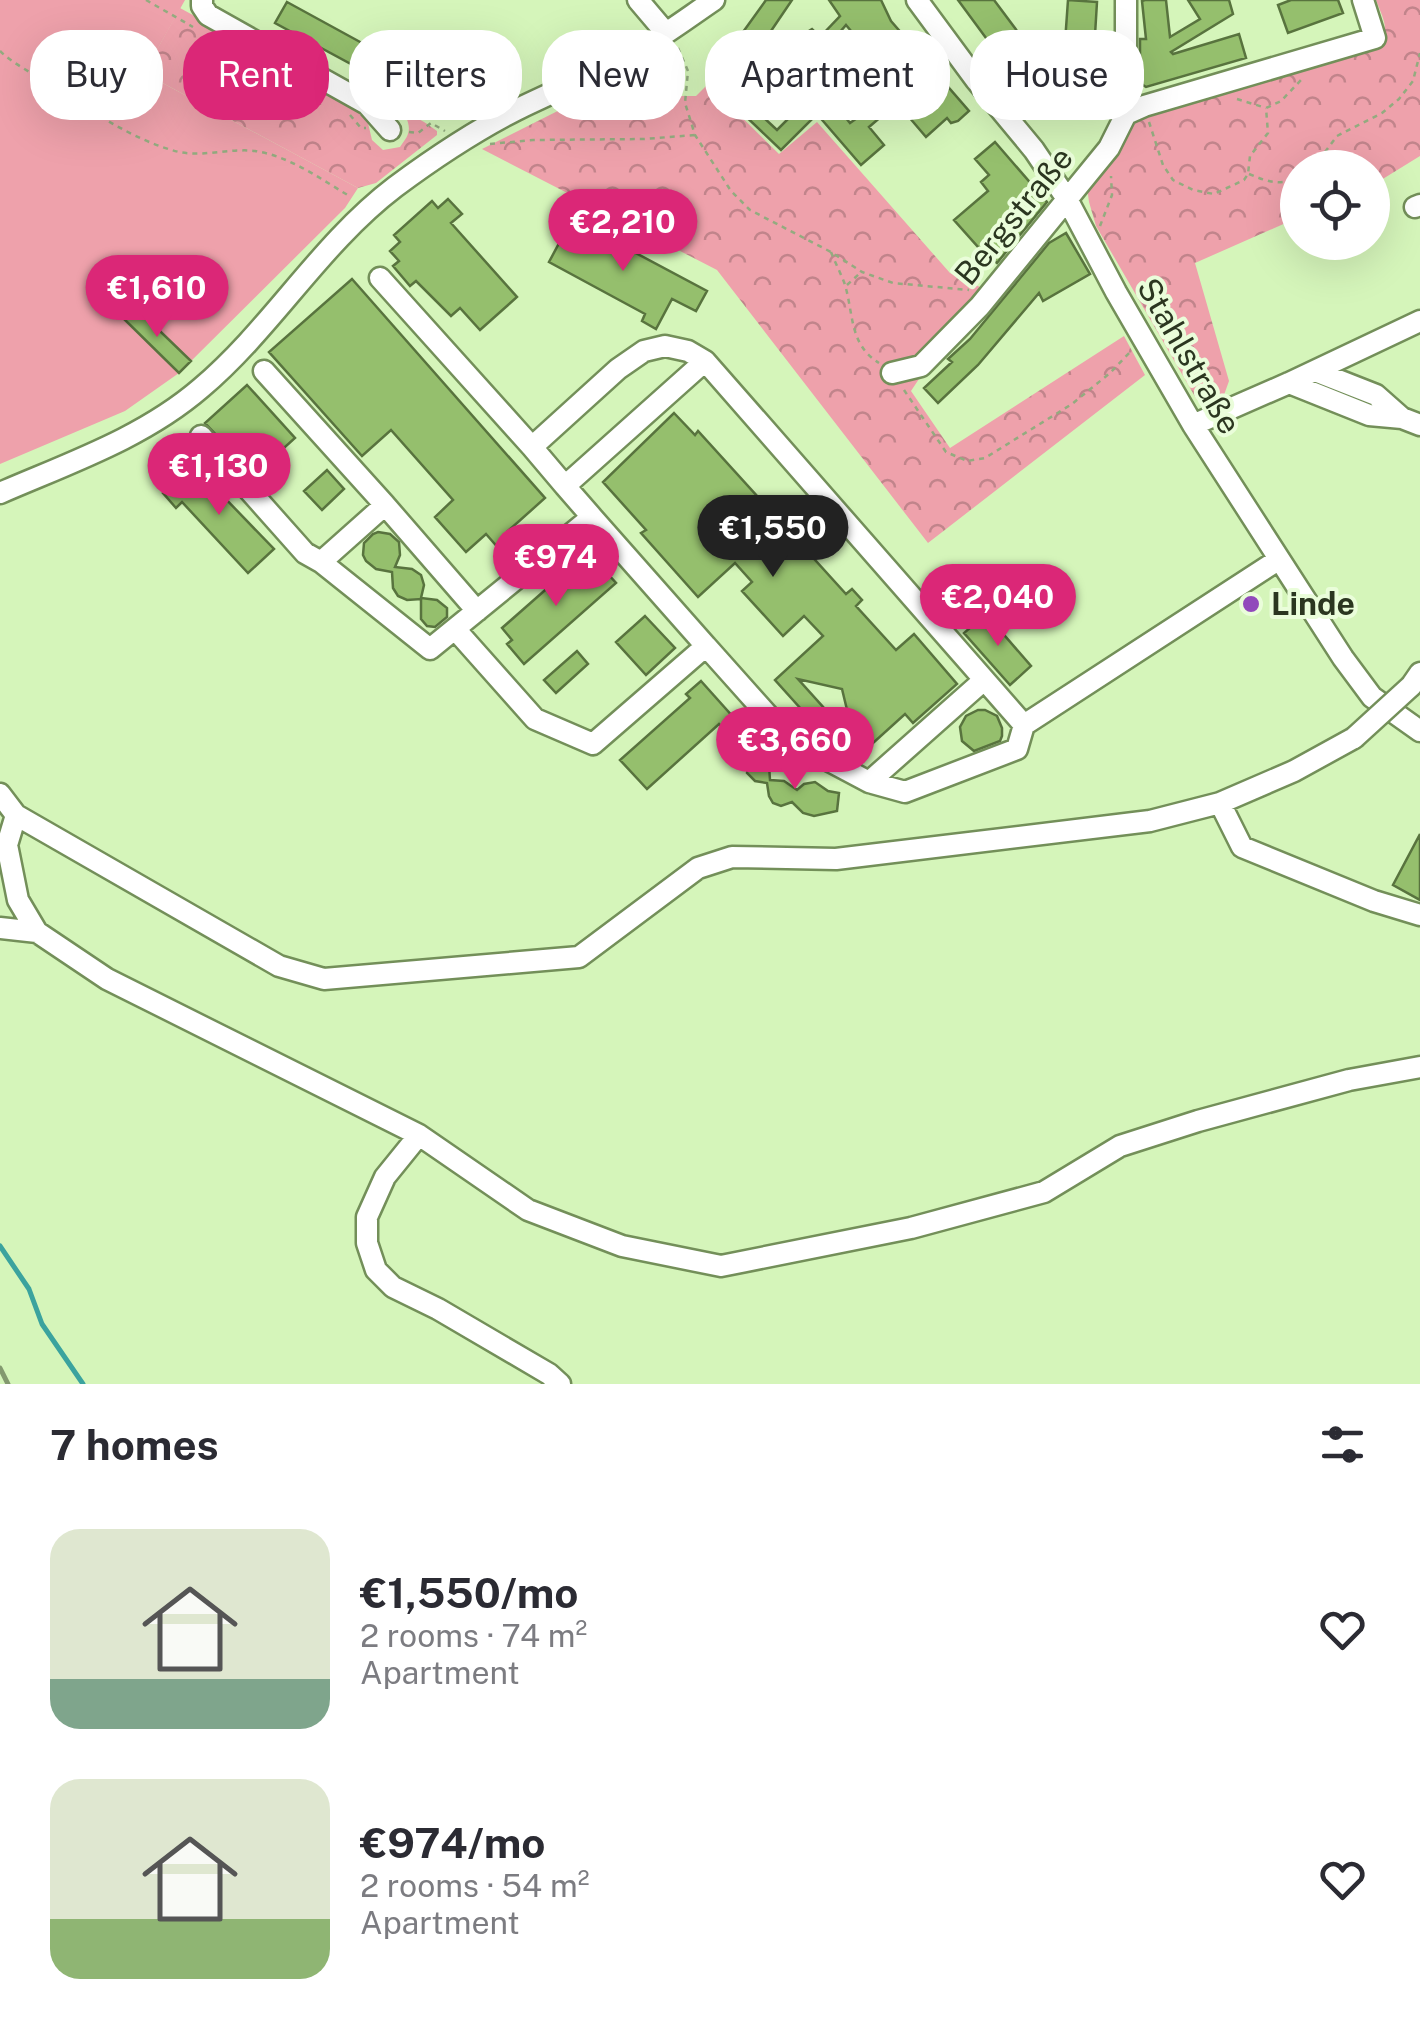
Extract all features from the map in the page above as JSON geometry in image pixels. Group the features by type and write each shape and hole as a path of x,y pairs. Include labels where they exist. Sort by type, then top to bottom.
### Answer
{"street":[{"path":"638,0 663,30"},
{"path":"670,30 714,0"},
{"name":"Stahlstraße","path":"918,0 1067,199 1193,425 1343,658 1372,697 1420,731"},
{"name":"Bergstraße","path":"1126,0 1128,30"},
{"path":"1144,107 1376,38 1363,0"},
{"path":"202,3 208,15 367,104 390,130"},
{"path":"0,493 103,449 157,420 200,389 244,347 370,208 461,140 542,98"},
{"name":"Bergstraße","path":"892,373 921,366 980,306 1128,120"},
{"path":"380,278 790,740 869,782 905,792 1017,749 1024,724 1278,560"},
{"path":"1193,425 1420,320"},
{"path":"532,448 644,351 665,346 688,351 706,361 1024,724"},
{"path":"566,486 706,361"},
{"path":"1314,370 1376,395 1411,422"},
{"path":"264,371 477,611"},
{"path":"1289,383 1369,415 1411,422"},
{"path":"201,436 305,553 322,562 430,648 592,517"},
{"path":"322,562 385,506"},
{"path":"455,629 535,719 593,744 706,646"},
{"path":"0,794 16,815 280,966 324,979 579,957 698,868 732,858 836,859 1150,821 1220,804 1294,771 1354,738 1416,679"},
{"path":"869,782 984,680"},
{"path":"1220,804 1242,847 1374,901 1420,915"},
{"path":"16,815 7,845 18,900 37,932 107,979 419,1135 528,1210 622,1246 721,1266 911,1228 1044,1192 1120,1146 1349,1080 1420,1067"},
{"path":"0,928 37,932"},
{"path":"419,1135 385,1178 366,1217 367,1243 376,1270 393,1287 550,1374 560,1384"}],"path":[{"path":"146,0 198,30"},
{"path":"0,50 80,103 161,146 182,153 256,151 276,156 370,208"},
{"path":"1326,150 1337,136 1382,113 1399,99 1414,81 1420,53"},
{"path":"685,63 686,103 695,135 731,192 750,210 862,272 893,283 981,292 980,306"},
{"path":"1140,120 1172,180 1214,194 1244,180 1250,156 1268,133 1266,108 1281,101 1302,78"},
{"path":"347,110 361,128 418,133 431,123 461,140 486,145 695,135"},
{"path":"1092,246 1112,195 1109,148"},
{"path":"1248,174 1270,183 1280,182"},
{"path":"831,252 846,286 850,320 858,340 871,358 892,373 946,452 967,461 984,458 1072,404 1133,350 1146,344"},
{"path":"846,286 862,272"}],"green space":[{"path":"0,0 185,0 163,39 163,30 30,30 30,120 163,120 163,83 183,94 183,120 231,120 358,188 345,208 179,373 125,411 0,464"},
{"path":"1376,0 1420,0 1420,156 1390,175 1390,150 1280,150 1280,226 1195,263 1229,381 1224,395 1210,401 1197,400 1096,226 1087,187 1137,120 1372,49 1383,37 1384,21"},
{"path":"180,8 220,30 183,30 183,94 163,83 163,39"},
{"path":"705,87 705,120 745,120 779,154 817,122 950,273 980,287 911,391 950,448 1124,336 1145,375 928,543 717,270 482,149 542,119 685,120 685,96 696,96"},
{"path":"329,90 349,101 349,120 366,120 372,140 383,150 400,147 409,130 407,120 419,120 437,131 437,135 376,183 358,188 231,120 329,120"}],"building":[{"path":"766,0 792,0 772,30 744,30"},
{"path":"829,0 881,0 899,30 850,30 846,25 842,30 827,30 840,16"},
{"path":"958,0 994,0 1016,30 980,30"},
{"path":"1068,0 1097,2 1095,30 1066,30"},
{"path":"1166,0 1170,37 1200,19 1188,0 1229,0 1233,14 1171,52 1239,34 1246,58 1146,87 1142,1"},
{"path":"1291,0 1338,0 1343,13 1288,33 1278,5"},
{"path":"287,2 349,36 349,63 329,52 329,30 288,30 275,23"},
{"path":"950,89 969,111 951,123 949,120"},
{"path":"750,120 766,120 777,130 787,120 811,120 781,150"},
{"path":"822,120 877,120 869,127 884,145 861,165"},
{"path":"912,120 945,120 926,137"},
{"path":"995,142 1047,202 997,263 954,220 988,191 981,182 989,175 975,159"},
{"path":"448,199 462,214 451,223 517,297 480,330 460,308 451,316 416,281 410,286 393,266 399,261 390,251 400,242 394,235 432,201 438,208"},
{"path":"572,219 707,291 696,311 672,299 656,329 642,321 645,314 549,262"},
{"path":"1066,233 1090,274 1043,301 1039,293 978,365 938,403 924,388 952,362 948,359 970,339 1049,243"},
{"path":"352,279 545,498 508,531 513,538 500,550 486,534 466,552 435,517 453,500 391,430 362,456 269,352"},
{"path":"135,307 191,361 179,373 123,318"},
{"path":"247,385 295,438 254,475 205,423"},
{"path":"674,413 695,435 698,431 846,594 852,589 862,600 856,606 896,650 914,634 957,684 913,723 905,714 862,753 856,747 842,689 798,679 824,708 811,720 775,680 823,636 804,616 783,636 742,591 752,582 735,563 698,597 641,533 646,530 603,482"},
{"path":"193,465 274,549 248,573 182,502 176,508 163,493"},
{"path":"327,470 344,489 322,510 304,491"},
{"path":"378,532 390,534 399,542 400,555 395,567 412,569 421,575 421,598 437,600 447,608 447,617 435,627 427,626 421,619 421,599 398,596 392,572 376,569 366,561 364,543"},
{"path":"577,562 587,573 598,563 616,583 524,664 507,644 512,640 502,628"},
{"path":"986,614 1031,666 1010,685 964,633"},
{"path":"645,616 675,648 646,675 616,642"},
{"path":"577,651 588,664 556,693 544,680"},
{"path":"701,681 734,718 723,728 719,724 647,789 620,760 690,698 686,694"},
{"path":"978,710 997,716 1002,736 1000,741 974,751 962,741 960,727 966,716"},
{"path":"761,758 769,765 770,780 784,781 797,790 815,782 839,793 837,811 814,816 803,813 792,802 781,806 773,803 767,783 755,781 747,773 750,762"},
{"path":"1420,834 1420,900 1393,885"}],"waterway":[{"path":"0,1246 29,1289 42,1324 83,1384"}],"railway":[{"path":"0,1368 8,1384"}],"place":[{"name":"Linde","path":"1251,604"}]}
